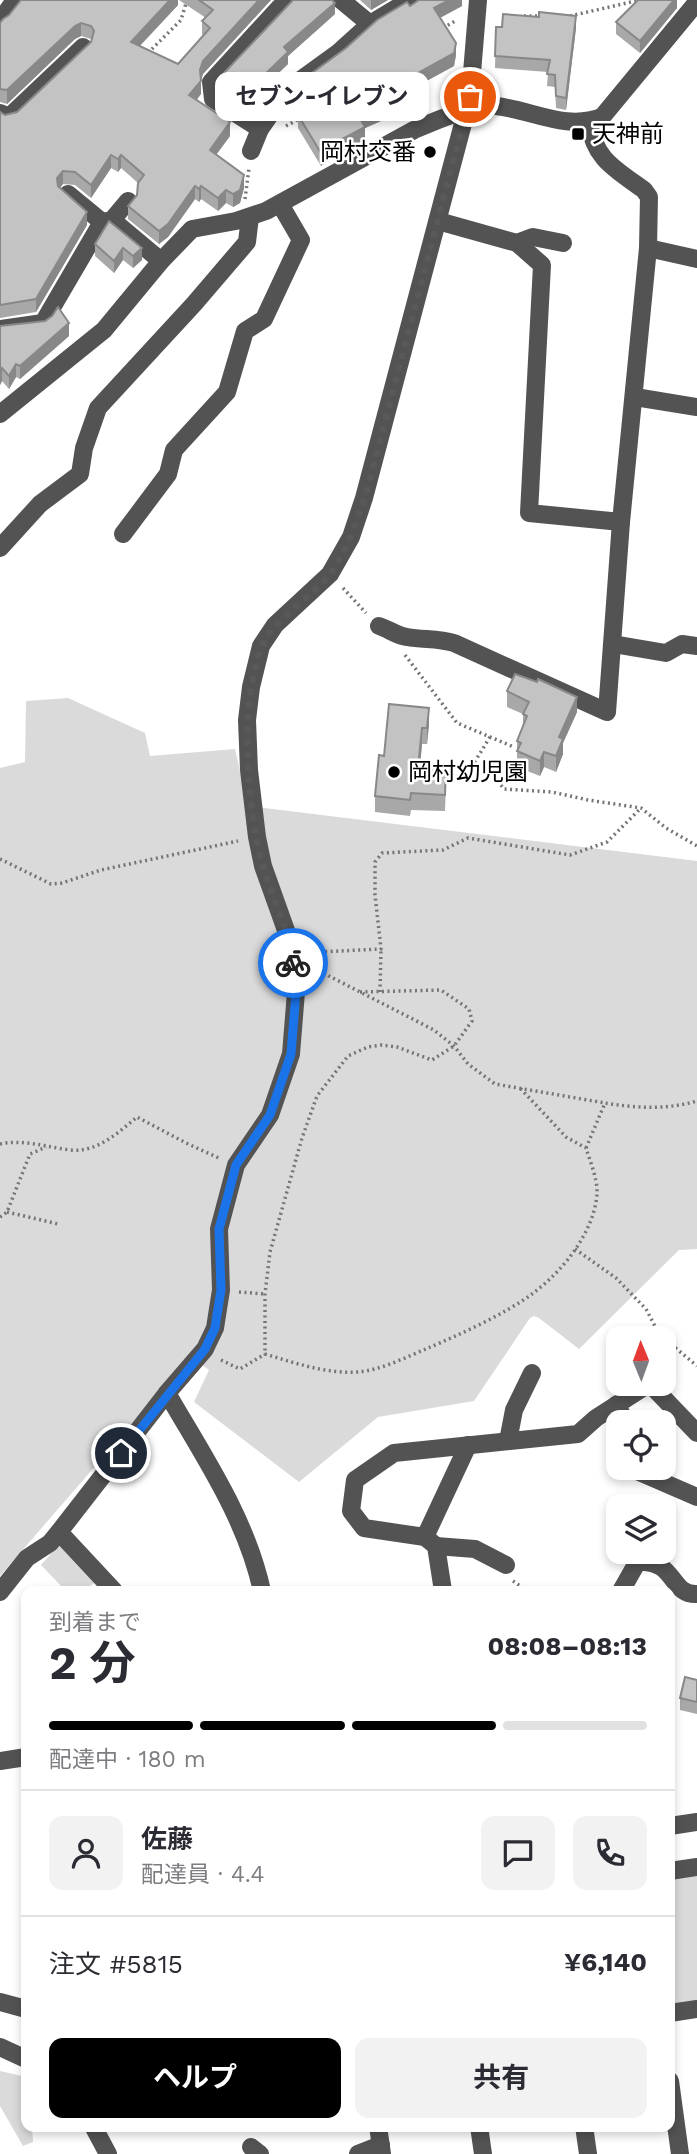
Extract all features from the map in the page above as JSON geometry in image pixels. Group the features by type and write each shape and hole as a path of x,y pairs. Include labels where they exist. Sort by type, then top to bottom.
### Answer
{"street":[{"path":"0,20 15,0"},
{"path":"269,130 214,99 211,82 289,0"},
{"path":"341,0 370,24"},
{"path":"251,151 269,130 288,89 339,52 370,24 410,0"},
{"path":"0,414 104,330 161,261 192,229 250,217 280,204 414,130 466,112 495,106 559,121 589,122 602,117 697,2"},
{"path":"0,1592 27,1558 50,1543 59,1532 167,1393 205,1349 215,1328 221,1290 219,1229 236,1165 270,1115 291,1054 296,992 288,936 263,866 257,837 249,770 247,720 251,687 261,646 275,625 330,574 351,537 365,498 470,97 477,8"},
{"path":"0,113 9,117 83,47"},
{"path":"379,626 404,637 439,638 454,643 607,712 621,523 648,248 649,197 598,152 592,141 589,122"},
{"path":"68,194 161,261"},
{"path":"0,329 43,323 107,221 128,201"},
{"path":"123,534 168,474 174,450 227,392 245,331 264,319 301,240 280,204"},
{"path":"0,548 40,504 79,474 84,448 98,408 247,242 250,217"},
{"path":"438,221 517,243 542,265 529,513 621,523"},
{"path":"517,243 533,237 564,243"},
{"path":"648,248 697,259"},
{"path":"635,397 697,407"},
{"path":"613,644 666,653 681,644 697,646"},
{"path":"509,1441 514,1410 532,1373"},
{"path":"167,1393 234,1508 258,1569 261,1586"},
{"path":"506,1565 475,1549 364,1528 351,1511 355,1480 394,1453 578,1434 631,1396"},
{"path":"662,1396 697,1433"},
{"path":"616,1405 619,1410"},
{"path":"442,1586 430,1542 468,1445"},
{"path":"658,1480 697,1497"},
{"path":"59,1532 109,1586"},
{"path":"624,1586 638,1561 649,1562 662,1567 681,1590 692,1595 697,1594"},
{"path":"0,1760 21,1758"},
{"path":"675,1825 697,1822"},
{"path":"675,1870 697,1867"},
{"path":"0,2002 21,2008"},
{"path":"675,2012 697,2008"},
{"path":"0,2047 21,2057"},
{"path":"675,2118 680,2154"},
{"path":"96,2132 108,2154"},
{"path":"358,2154 381,2150 379,2132"},
{"path":"480,2132 483,2154"},
{"path":"585,2132 588,2154"}],"path":[{"path":"142,62 148,52 181,20 187,0"},
{"path":"570,16 640,0"},
{"path":"436,32 477,8"},
{"path":"517,16 543,16"},
{"path":"269,130 301,118"},
{"path":"250,217 244,206 251,151"},
{"path":"330,574 411,662 457,723 514,747"},
{"path":"490,737 474,763 490,772 504,789 552,792 641,808 666,828 697,846"},
{"path":"380,992 381,949 375,895 375,862 382,853 443,850 468,838 570,855 607,842 641,808"},
{"path":"0,859 51,884 101,870 257,837"},
{"path":"381,949 319,952 307,958 329,976 434,1030 454,1046 468,1064 495,1084 629,1107 663,1108 697,1101"},
{"path":"265,1354 265,1294 270,1252 302,1138 317,1097 348,1056 368,1047 382,1045 397,1047 432,1060 454,1046 472,1021 469,1009 441,990 360,992"},
{"path":"520,1088 566,1137 586,1148"},
{"path":"205,1349 240,1369 265,1354 338,1371 360,1372 454,1337 531,1295 558,1272 588,1226 597,1193 586,1148 605,1103"},
{"path":"0,1144 15,1141 74,1151 100,1145 138,1117 186,1143 236,1165"},
{"path":"0,1217 7,1212 30,1154 49,1145"},
{"path":"7,1212 58,1224"},
{"path":"575,1249 616,1278 646,1309 659,1334 697,1366"},
{"path":"221,1290 265,1294"},
{"path":"506,1565 509,1579 520,1586"}],"shaded area":[{"path":"68,698 145,733 150,756 235,749 248,806 697,861 697,1249 679,1250 579,1349 534,1316 530,1318 474,1401 378,1417 299,1482 194,1402 209,1370 194,1359 175,1374 0,1576 0,768 25,762 26,701"},
{"path":"61,1542 99,1580 90,1586 61,1586 41,1565"},
{"path":"697,1875 697,2002 676,2005 675,2005 675,1878"},
{"path":"0,2071 21,2076 21,2132 32,2132 33,2142 23,2146 0,2106"}],"building":[{"path":"21,0 170,0 131,42 178,64 210,28 202,21 213,10 199,0 259,0 203,61 201,81 189,95 230,122 210,150 244,175 240,190 233,194 226,190 218,198 201,186 199,189 195,186 168,224 159,231 128,206 137,195 138,183 144,175 121,155 118,159 111,155 91,185 75,172 63,171 57,178 58,186 87,212 36,299 0,305 0,112 5,115 17,112 91,42 94,31 91,26 81,23 75,26 7,90 0,89 0,23"},
{"path":"293,0 332,0 335,3 284,47 288,52 260,79 264,83 249,96 228,80 226,82 223,74"},
{"path":"419,0 449,0 434,8 456,43 454,53 398,84 399,88 392,92 397,102 359,117 365,127 321,153 298,115 327,98 308,76 346,48 377,20 407,2 410,6"},
{"path":"638,0 674,0 640,41 616,22"},
{"path":"539,12 576,16 566,98 556,96 555,75 547,74 550,60 495,56 496,27 502,27 503,14 539,17"},
{"path":"109,221 142,248 133,256 123,248 114,261 95,244"},
{"path":"58,307 69,323 20,366 16,364 9,376 2,368 0,372 0,326 45,321"},
{"path":"515,674 537,682 538,679 577,697 559,737 563,739 556,756 544,752 540,761 517,751 521,743 517,741 527,716 523,714 529,702 507,691"},
{"path":"389,704 429,708 427,728 422,728 418,768 446,769 445,795 411,793 410,800 375,796 379,755 384,756"},
{"path":"685,1677 697,1680 697,1702 680,1698"}],"way so far":[{"path":"293,963 288,936 263,866 257,837 249,770 247,720 251,687 261,646 275,625 330,574 351,537 365,498 470,97"}],"place":[{"name":"セブン-イレブン","path":"470,97"},
{"name":"天神前","path":"578,134"},
{"name":"岡村交番","path":"430,152"},
{"name":"岡村幼児園","path":"394,772"}],"route":[{"path":"121,1453 205,1349 215,1328 221,1290 219,1229 236,1165 270,1115 291,1054 296,992 293,963"}]}
